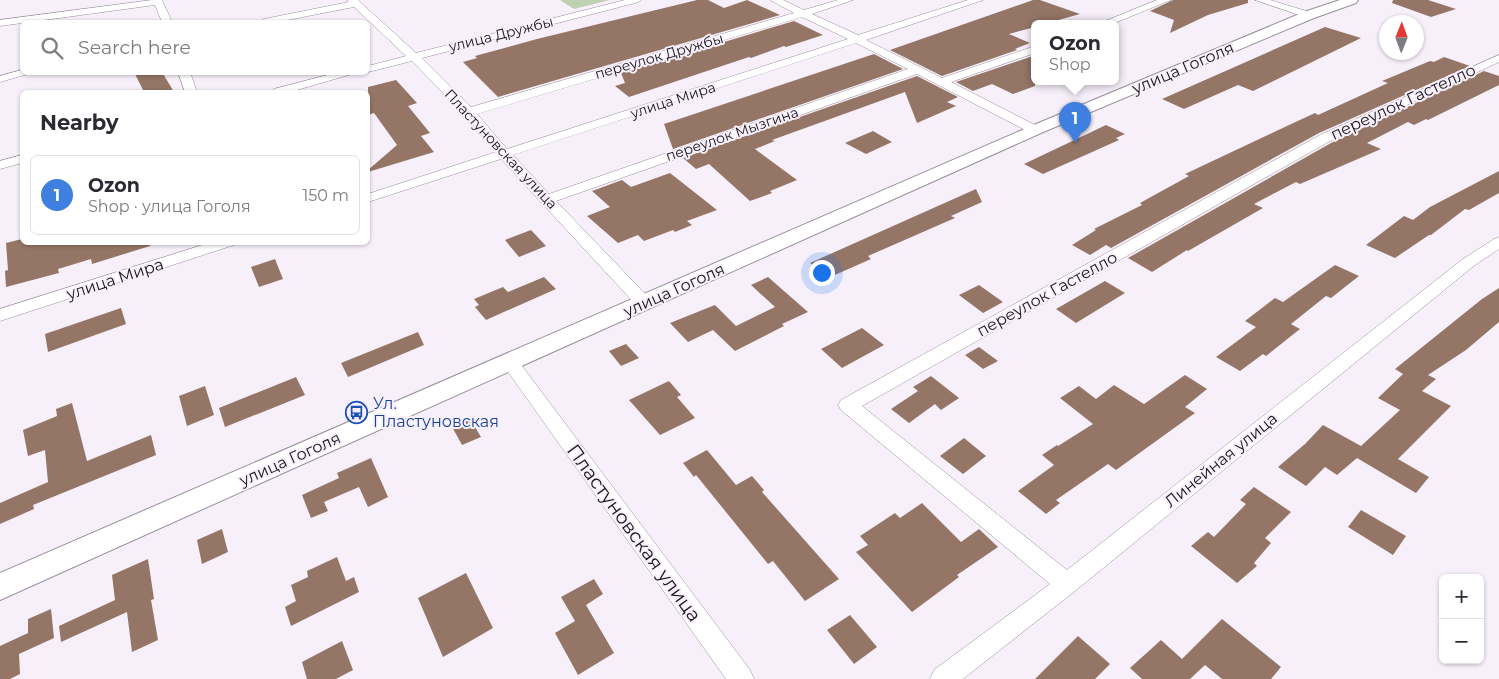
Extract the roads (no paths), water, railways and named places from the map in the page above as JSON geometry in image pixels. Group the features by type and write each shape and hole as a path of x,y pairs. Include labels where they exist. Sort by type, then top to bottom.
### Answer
{"street":[{"name":"улица Дружбы","path":"370,68 636,0"},
{"path":"775,0 857,39 1035,130"},
{"name":"переулок Дружбы","path":"469,112 848,0"},
{"name":"улица Мира","path":"370,197 978,0"},
{"path":"1113,20 1166,0"},
{"path":"1260,0 1309,16"},
{"name":"улица Гоголя","path":"0,587 1035,130 1309,16 1352,0"},
{"path":"23,20 159,2 166,20"},
{"name":"Пластуновская улица","path":"354,2 414,57 469,112 505,154 644,303"},
{"path":"273,20 354,2"},
{"path":"0,23 20,20"},
{"path":"940,82 1031,50"},
{"name":"переулок Гастелло","path":"1066,584 848,405 1325,138 1499,58"},
{"name":"переулок Мызгина","path":"547,199 917,70"},
{"path":"0,79 20,74"},
{"path":"185,75 190,90"},
{"path":"286,90 343,75"},
{"path":"0,165 20,160"},
{"name":"Линейная улица","path":"944,679 1469,262 1499,242"},
{"name":"улица Мира","path":"0,316 220,245"},
{"name":"Пластуновская улица","path":"510,362 741,679"}],"place":[{"name":"Ozon","path":"1075,143"},
{"name":"Ул. Пластуновская","path":"357,412"}]}
